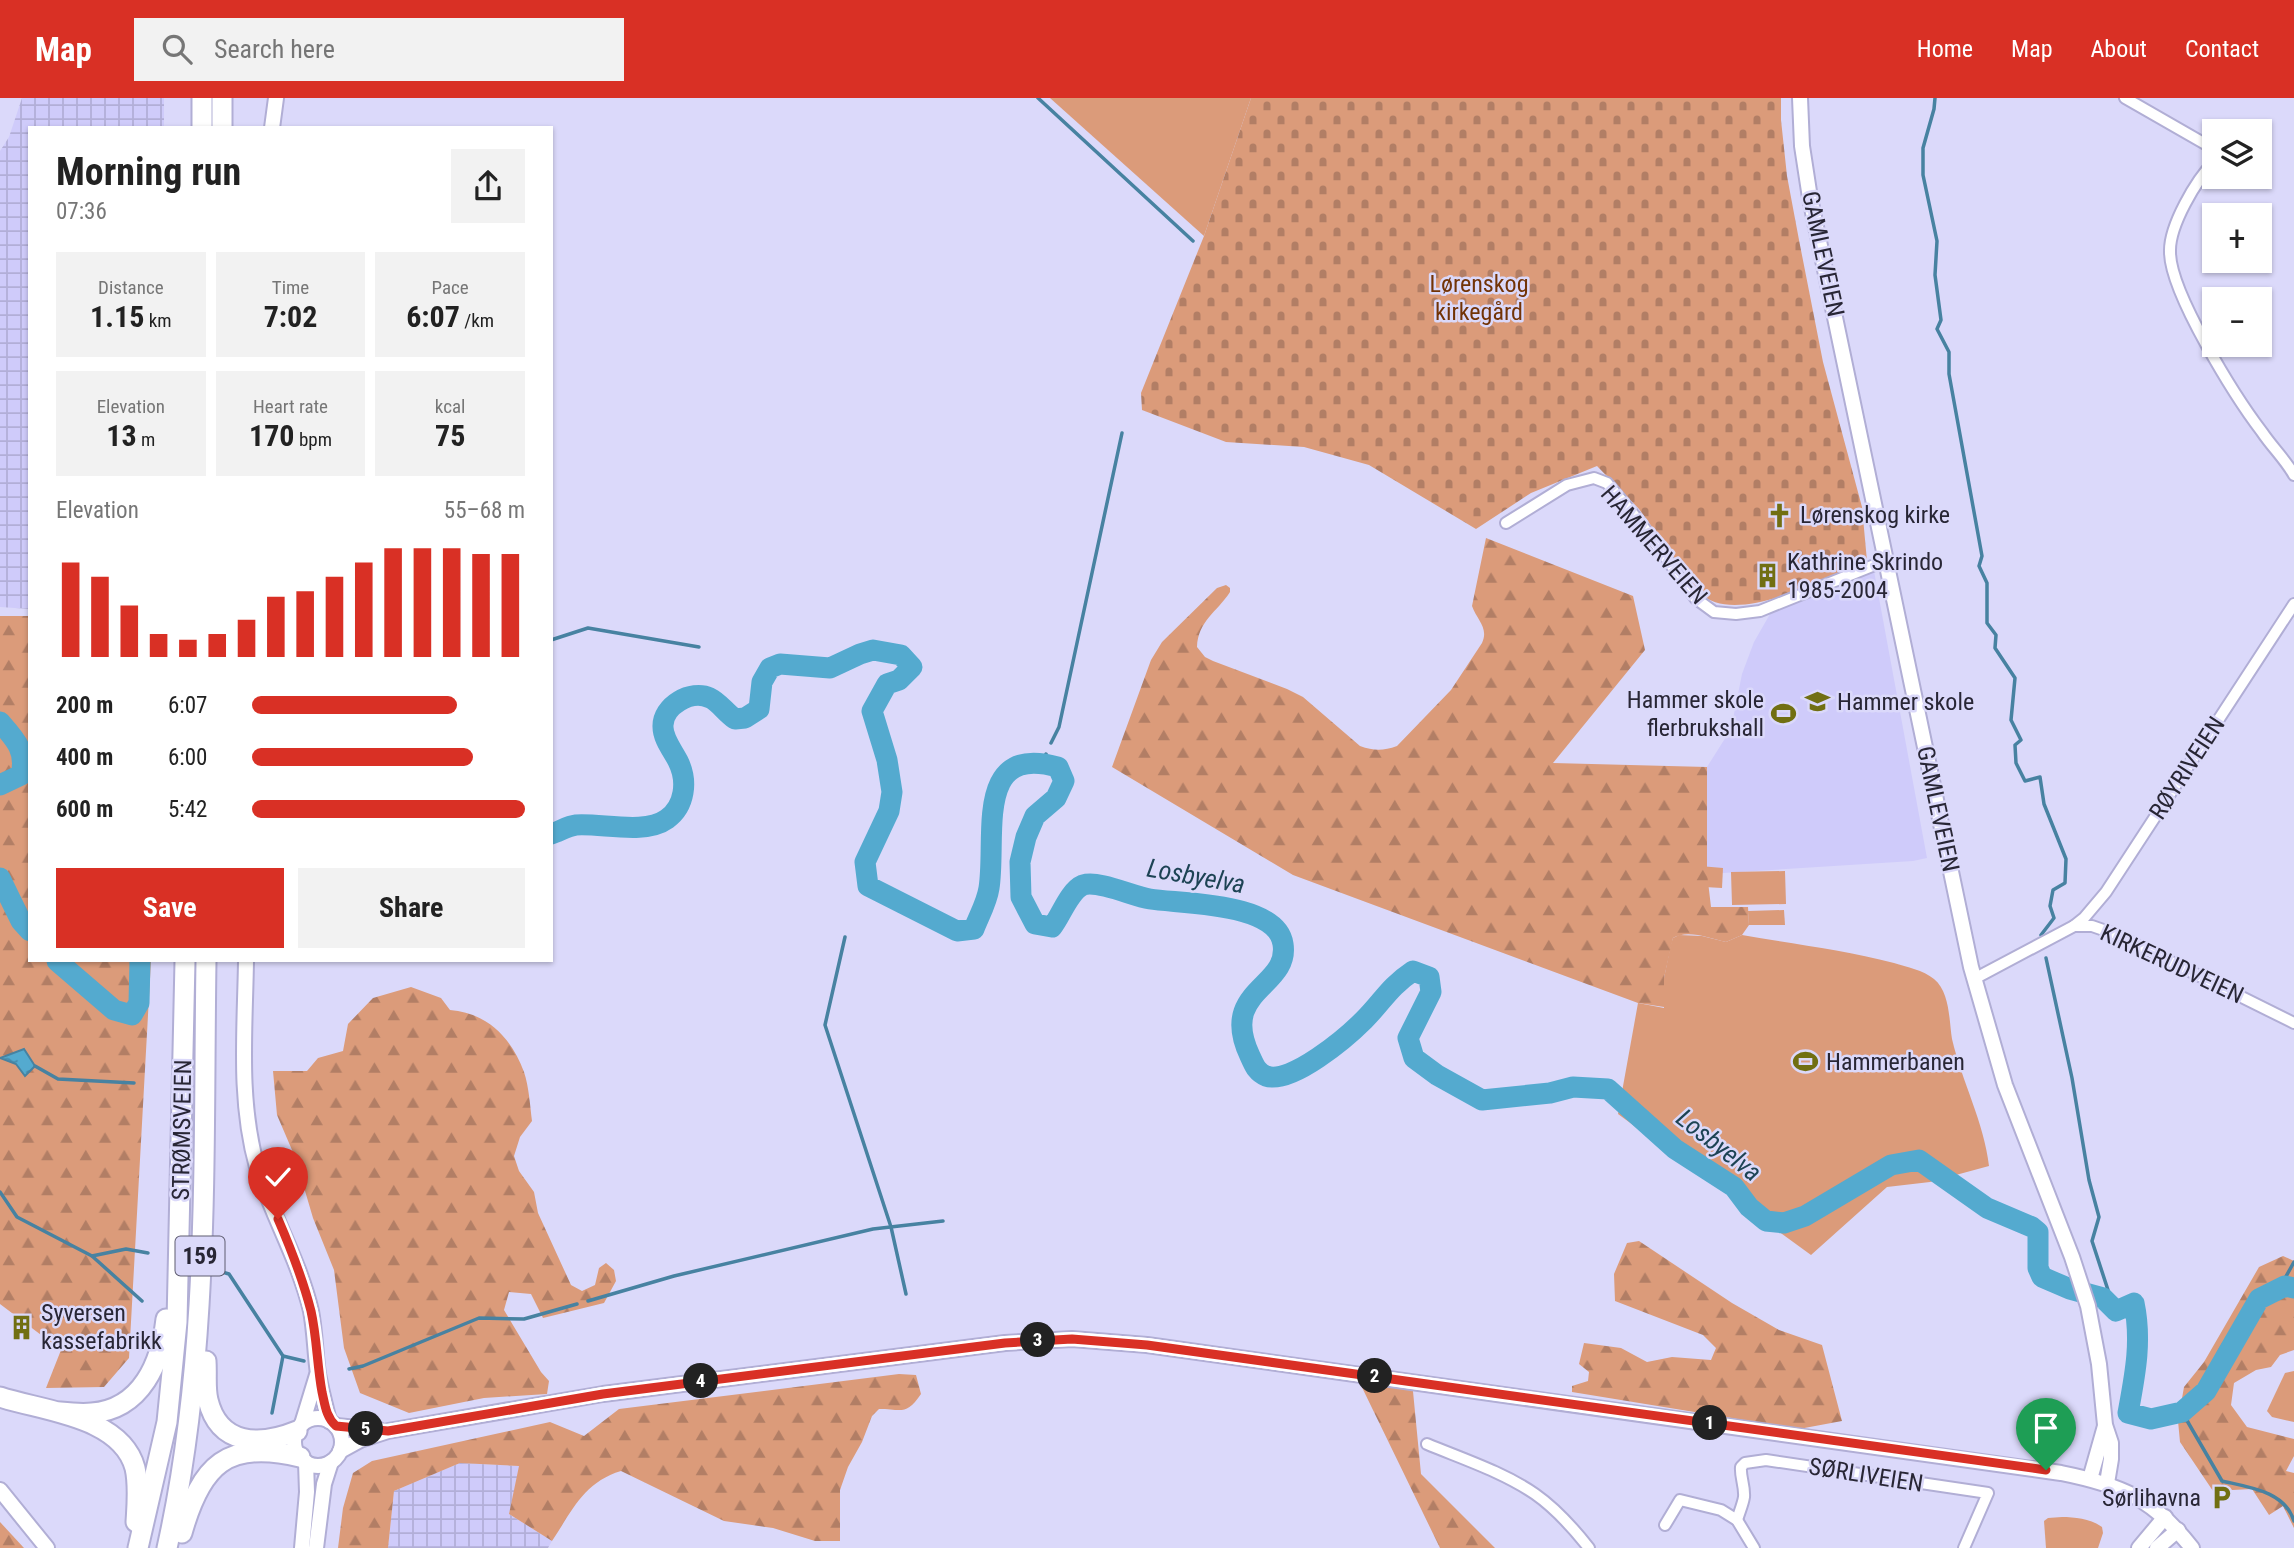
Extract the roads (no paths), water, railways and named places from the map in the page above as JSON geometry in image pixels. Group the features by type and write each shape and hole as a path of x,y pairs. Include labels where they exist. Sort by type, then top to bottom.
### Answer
{"highway":[{"path":"192,126 193,98"},
{"path":"202,98 202,126"},
{"path":"222,98 222,126"},
{"name":"STRØMSVEIEN","path":"136,1548 163,1445 175,1345 180,1236 185,962"},
{"path":"206,962 212,1080 207,1397 219,1423 238,1438 263,1440 299,1428"},
{"name":"STRØMSVEIEN","path":"167,1548 185,1455 197,1343 206,962"},
{"path":"4,1400 60,1412 93,1413 120,1405 138,1393 159,1355 169,1300 183,1028"},
{"path":"60,1412 112,1435 130,1456 137,1487 136,1548"},
{"path":"178,1548 194,1497 202,1480 217,1465 234,1455 253,1451 271,1451 303,1459"}],"main road":[{"path":"272,126 276,98"},
{"name":"GAMLEVEIEN","path":"1800,98 1802,146 1811,198 1974,979 2005,1085 2079,1277 2091,1322 2102,1386 2105,1425 2111,1443 2107,1483"},
{"path":"246,962 245,1072 251,1138 262,1180 306,1293 315,1334 318,1372 333,1423 341,1436 324,1484 316,1548"},
{"path":"303,1459 316,1465 360,1440 388,1431 603,1394 981,1346 1072,1339 1147,1345 2031,1468 2107,1483 2135,1495 2165,1517 2193,1548"},
{"path":"302,1548 307,1492 303,1459 295,1444 318,1372"},
{"path":"299,1428 312,1419 388,1431"},
{"name":"GAMLEVEIEN","path":"2090,1479 2105,1425"},
{"path":"0,1490 47,1548"},
{"path":"2139,1548 2165,1517"},
{"path":"2157,1548 2178,1530"}],"street":[{"path":"2125,98 2202,142"},
{"path":"2202,174 2189,196 2169,251 2173,274 2230,387 2294,475"},
{"name":"HAMMERVEIEN","path":"1506,523 1567,485 1594,478 1608,483 1695,598 1714,612 1736,614 1760,611 1887,560"},
{"name":"RØYRIVEIEN","path":"2074,926 2106,892 2294,604"},
{"name":"KIRKERUDVEIEN","path":"1974,979 2074,926 2092,926 2115,934 2294,1023"},
{"path":"1427,1444 1508,1478 1536,1495 1576,1532 1589,1548"},
{"name":"SØRLIVEIEN","path":"1737,1520 1744,1497 1741,1467 1745,1463 1766,1460 1988,1493 1964,1548"},
{"path":"1664,1525 1680,1500 1721,1510 1737,1520 1755,1548"}],"water":[{"path":"24,1049 35,1066 25,1076 16,1064 0,1058"}],"waterway":[{"path":"1038,98 1193,241"},
{"path":"1935,98 1923,148 1923,175 1937,241 1935,275 1941,320 1937,329 1949,352 1949,374 1982,556 1979,566 1987,583 1987,623 1996,635 1995,648 2015,678 2011,720 2021,740 2015,745 2016,763 2025,781 2040,777 2044,804 2066,859 2065,883 2053,890 2050,906 2054,918 2041,935"},
{"path":"1051,743 1059,727 1122,433"},
{"path":"553,639 588,628 699,647"},
{"name":"Losbyelva","path":"553,833 576,825 647,826 658,824 673,814 681,800 684,785 681,769 663,727 667,712 679,701 694,696 710,698 735,719 745,718 759,709 762,682 770,668 780,664 830,668 873,650 901,655 912,667 899,680 887,684 872,711 887,760 892,792 889,811 865,862 868,886 957,931 974,929 989,888 992,821 1001,782 1012,769 1031,763 1058,767 1064,781 1056,798 1035,816 1020,862 1021,897 1035,924 1052,927 1069,898 1078,888 1090,884 1150,899 1226,908 1264,920 1277,930 1283,944 1282,959 1276,971 1248,1003 1243,1016 1243,1034 1254,1065 1266,1076 1277,1077 1289,1073 1318,1058 1356,1028 1392,989 1413,971 1429,977 1431,992 1408,1038 1414,1058 1437,1075 1482,1100 1550,1093 1573,1087 1608,1089 1675,1149 1734,1187 1749,1207 1766,1221 1784,1223 1805,1216 1891,1165 1919,1160 1987,1208 2038,1232 2038,1268 2042,1277 2070,1289 2103,1298 2116,1311 2134,1303 2137,1344 2128,1413 2151,1419 2182,1412 2206,1391 2259,1299 2285,1286 2294,1288"},
{"name":"Losbyelva","path":"0,722 18,746 22,759 21,775 0,785"},
{"path":"1042,763 1046,754"},
{"name":"Losbyelva","path":"0,878 21,921 28,929"},
{"path":"845,937 825,1025 891,1227 906,1294"},
{"path":"2046,958 2072,1078 2089,1180 2099,1217 2092,1241 2108,1290 2103,1298"},
{"name":"Losbyelva","path":"58,962 114,1010 132,1015 139,1003 140,962"},
{"path":"35,1066 58,1079 134,1083"},
{"path":"0,1192 17,1217 92,1256 142,1301"},
{"path":"588,1301 674,1276 873,1229 943,1221"},
{"path":"92,1256 126,1249 148,1253"},
{"path":"2279,1289 2294,1262"},
{"path":"219,1271 229,1274 283,1356 272,1413"},
{"path":"349,1369 363,1366 479,1318 524,1319 577,1304"},
{"path":"283,1356 304,1361"},
{"path":"2182,1412 2222,1481 2254,1488 2274,1497 2283,1503 2294,1521"}],"place":[{"name":"Lørenskog kirke","path":"1780,515"},
{"name":"Kathrine Skrindo 1985-2004","path":"1767,576"},
{"name":"Hammer skole","path":"1817,702"},
{"name":"Hammer skole flerbrukshall","path":"1784,714"},
{"name":"Hammerbanen","path":"1806,1062"},
{"name":"Syversen kassefabrikk","path":"21,1327"},
{"name":"Sørlihavna","path":"2221,1498"}],"park label":[{"name":"Lørenskog kirkegård","path":"1479,298"}]}
